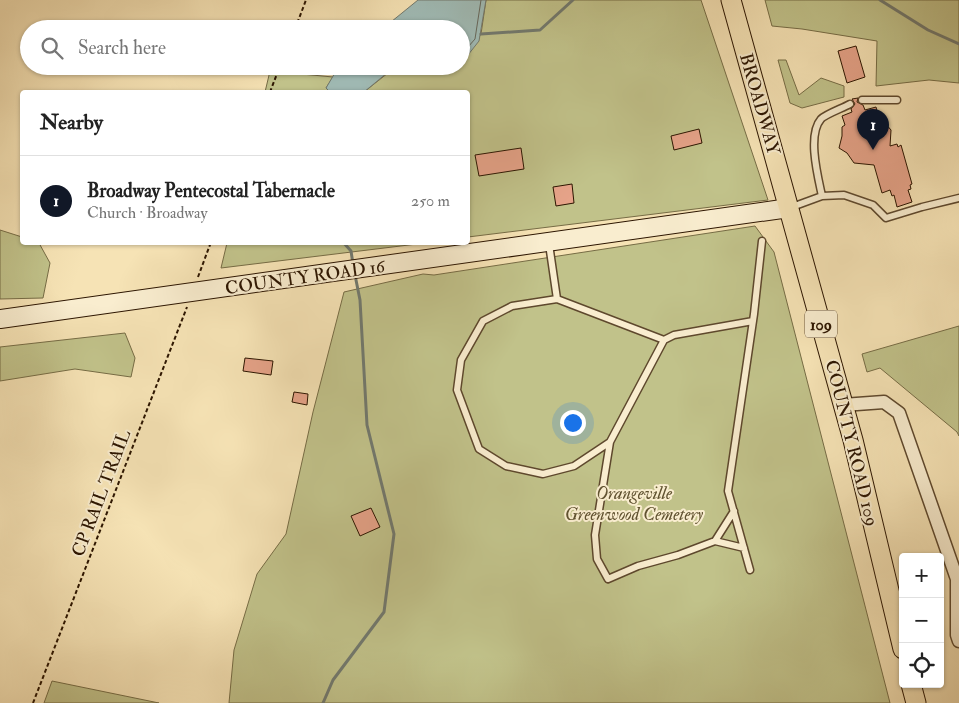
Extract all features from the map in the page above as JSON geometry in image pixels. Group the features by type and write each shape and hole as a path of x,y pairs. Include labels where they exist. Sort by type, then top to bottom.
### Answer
{"main road":[{"name":"BROADWAY","path":"731,0 789,208"},
{"name":"COUNTY ROAD 16","path":"0,319 789,208"},
{"name":"COUNTY ROAD 109","path":"789,208 843,405 902,643"},
{"path":"912,688 916,703"}],"street":[{"path":"843,405 884,402 899,413 957,579 957,635 959,641"}],"lane":[{"path":"862,100 897,100"},
{"path":"822,196 814,154 816,130 822,118 850,104"},
{"path":"789,208 822,196 844,195 873,205 886,218 959,198"},
{"path":"750,570 728,491 753,321 762,240"},
{"path":"549,242 557,300"},
{"path":"610,442 574,466 543,474 506,466 479,449 457,390 461,360 483,321 512,306 557,300 664,340"},
{"path":"744,548 715,541 678,555 638,566 608,579 597,559 596,535 610,442 664,340 674,335 753,321"},
{"path":"715,541 734,511"}],"path":[{"path":"298,20 306,0"},
{"path":"271,90 277,75"},
{"name":"CP RAIL TRAIL","path":"33,703 210,245"}],"green space":[{"path":"486,0 701,0 768,200 470,237 470,90 367,90 385,75 470,75 470,51 481,34"},
{"path":"765,0 959,0 959,83 929,80 876,86 877,41 772,26"},
{"path":"778,60 786,60 799,95 821,78 844,86 844,97 802,108 790,103"},
{"path":"269,75 333,77 326,88 328,90 265,90"},
{"name":"Orangeville Greenwood Cemetery","path":"755,226 774,252 890,703 229,703 234,650 257,574 286,534 313,412 344,292 423,274 434,275"},
{"path":"0,230 20,236 20,245 40,245 50,263 43,298 0,299"},
{"path":"226,245 409,245 221,268"},
{"path":"959,326 959,436 957,432 880,368 867,372 862,354"},
{"path":"125,333 135,358 131,377 75,369 0,381 0,347"},
{"path":"52,681 159,703 44,703"}],"water":[{"path":"418,0 486,0 479,41 470,52 470,20 393,20"},
{"path":"334,75 385,75 366,90 328,90 326,88"}],"building":[{"path":"856,46 865,77 847,83 838,51"},
{"path":"858,98 857,102 863,105 865,110 876,107 878,115 891,130 890,146 897,144 898,147 901,145 912,184 910,185 911,189 908,190 912,202 897,207 894,195 892,196 890,190 882,193 874,165 854,163 847,153 839,148 842,127 845,125 842,116 852,112 851,109 855,104 852,99"},
{"path":"699,129 702,143 674,150 671,136"},
{"path":"521,148 524,169 479,176 475,155"},
{"path":"572,184 574,203 556,206 553,187"},
{"path":"245,358 273,361 271,375 243,371"},
{"path":"294,392 308,394 307,405 292,402"},
{"path":"371,508 380,527 360,536 351,516"}],"waterway":[{"path":"481,34 540,30 573,0"},
{"path":"880,0 928,30 959,44"},
{"path":"346,245 351,251 353,264"},
{"path":"323,703 333,680 384,612 394,534 367,425 360,300 355,275"}],"place":[{"name":"Broadway Pentecostal Tabernacle","path":"873,150"}]}
